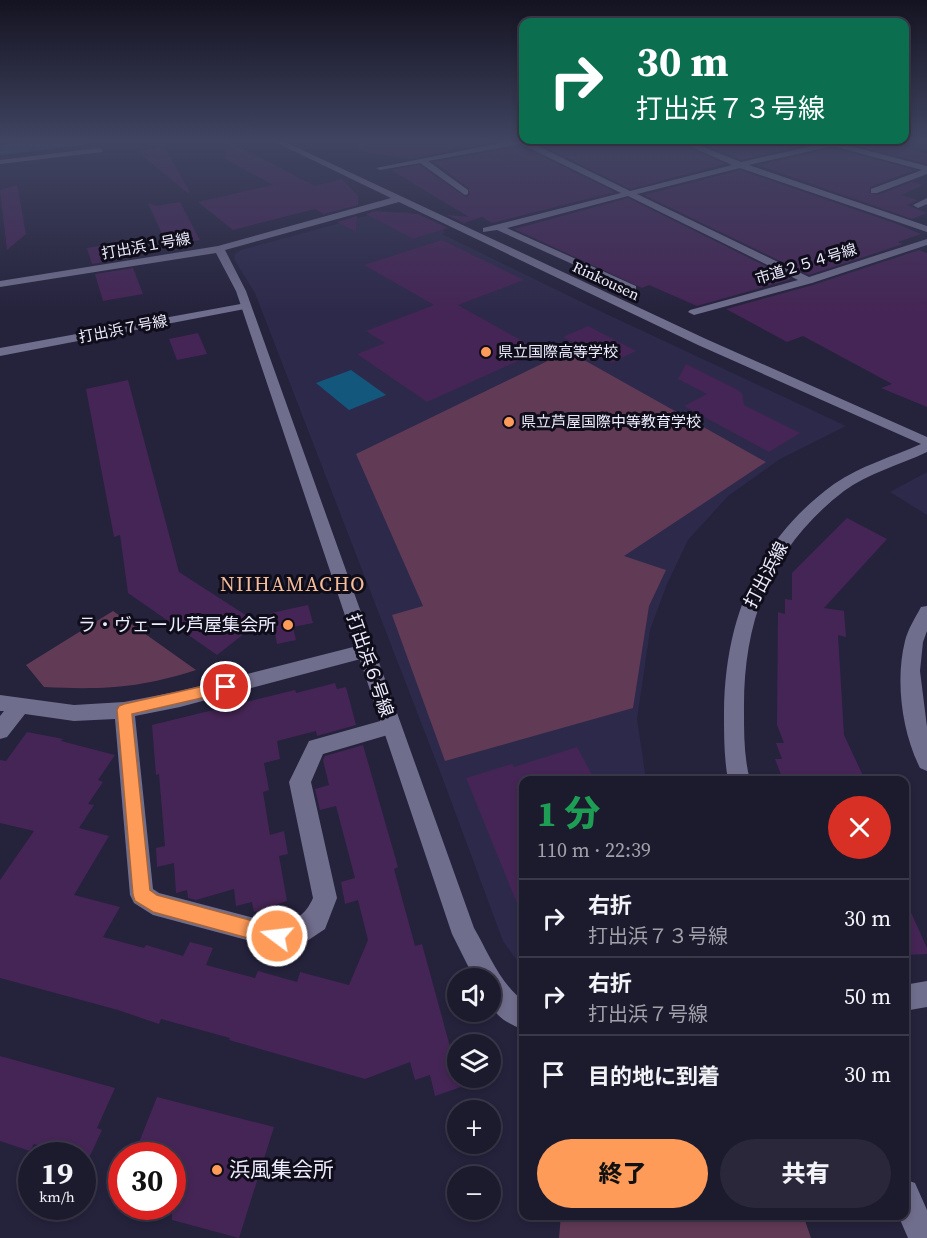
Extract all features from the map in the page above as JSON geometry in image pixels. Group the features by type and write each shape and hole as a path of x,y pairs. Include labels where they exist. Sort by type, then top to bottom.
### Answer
{"street":[{"path":"486,230 613,198"},
{"path":"636,198 808,281"},
{"path":"836,198 927,229"},
{"name":"打出浜１号線","path":"0,284 219,249 399,199"},
{"name":"Rinkousen","path":"399,199 702,342 927,442"},
{"path":"498,227 632,288"},
{"name":"市道２５４号線","path":"694,312 808,281 927,242"},
{"name":"打出浜６号線","path":"219,249 241,291 464,934 483,968"},
{"name":"打出浜７号線","path":"0,352 246,306"},
{"name":"打出浜線","path":"737,776 733,699 735,656 744,617 778,546 797,523 843,486 927,447"},
{"path":"927,612 914,641 911,687 923,752 927,762"},
{"path":"0,731 10,705 74,713 124,710 180,699 365,651"},
{"path":"124,710 142,895 153,903 277,936 298,932 316,920 325,898 300,782 316,747 391,726"},
{"path":"909,997 927,994"},
{"path":"501,997 507,1005 519,1013"},
{"path":"909,1205 924,1238"}],"shaded area":[{"path":"380,212 408,212 446,232 442,234 846,426 780,459 728,496 688,540 667,584 650,630 637,719 645,776 519,776 519,963 503,941 255,293 234,259 235,254 241,250"},
{"path":"568,351 766,462 624,556 666,570 649,606 633,708 445,761 392,615 423,606 356,454"},
{"path":"927,472 927,515 890,492"},
{"path":"113,611 196,670 139,684 84,688 44,687 26,665"},
{"path":"561,1220 805,1220 811,1238 559,1238"}],"water":[{"path":"351,370 386,395 349,410 316,383"}],"building":[{"path":"1,198 19,198 26,234 7,250"},
{"path":"217,198 358,198 358,205 324,214 315,209 233,230 198,202"},
{"path":"437,198 592,198 492,223 482,217 464,223 447,215 469,217"},
{"path":"628,198 792,279 697,306 649,285 642,288 514,229"},
{"path":"650,198 821,198 921,234 898,242 903,244 809,275"},
{"path":"851,198 910,198 918,200 907,205 927,213 912,219"},
{"path":"180,202 200,240 167,245 148,203 156,206"},
{"path":"374,211 418,214 448,228 413,239 366,214"},
{"path":"357,216 356,232 337,222"},
{"path":"442,240 524,280 458,305 540,351 427,402 357,354 385,343 366,331 434,305 364,265"},
{"path":"122,242 129,258 92,264 87,248"},
{"path":"919,250 927,253 927,407 881,388 892,384 803,336 787,342 726,309 813,285"},
{"path":"133,268 143,294 103,301 95,274"},
{"path":"588,326 636,351 611,363 563,337"},
{"path":"198,333 207,354 177,360 169,339"},
{"path":"686,364 742,393 744,405 800,433 769,452 684,406 707,394 678,379"},
{"path":"128,380 179,572 258,623 217,655 128,593 120,535 114,537 86,389"},
{"path":"847,518 887,539 824,608 844,611 846,637 838,635 844,735 863,776 781,776 775,759 782,759 776,743 784,743 777,725 778,612 785,614 785,599 792,600 792,573"},
{"name":"ラ・ヴェール芦屋集会所","path":"308,605 313,623 293,627 296,640 277,644 271,613"},
{"path":"335,683 337,689 346,687 356,725 317,736 316,731 277,741 280,759 264,763 269,790 263,792 270,835 284,831 288,854 279,856 287,901 254,912 252,902 236,906 234,889 196,900 188,898 187,890 176,893 174,863 157,867 156,848 165,846 152,725 295,690 296,693"},
{"path":"27,732 63,739 61,741 115,755 98,780 103,782 88,804 94,805 79,828 109,836 74,895 120,907 103,937 144,948 146,945 183,956 190,942 213,948 206,965 255,978 258,971 297,982 300,972 349,985 368,940 358,900 345,904 341,882 355,878 336,806 320,810 315,789 329,785 323,760 325,756 363,745 398,867 394,869 415,946 422,944 447,1036 447,1088 458,1088 435,1096 430,1075 415,1080 410,1062 365,1079 229,1040 230,1038 161,1019 159,1024 118,1010 0,978 0,880 34,831 0,823 0,760 6,761"},
{"path":"577,747 593,776 519,776 519,908 466,778 512,764 514,767"},
{"path":"909,908 927,948 927,954 909,955"},
{"path":"0,1056 115,1088 97,1128 102,1130 96,1143 18,1142 18,1147 0,1141"},
{"name":"浜風集会所","path":"157,1097 274,1127 239,1238 172,1220 186,1220 186,1142 139,1142"}],"place":[{"name":"県立国際高等学校","path":"486,352"},
{"name":"県立芦屋国際中等教育学校","path":"509,422"},
{"name":"ラ・ヴェール芦屋集会所","path":"288,625"},
{"name":"浜風集会所","path":"217,1170"}],"district":[{"name":"NIIHAMACHO","path":"293,584"}],"route":[{"path":"226,687 124,710 142,895 153,903 277,936"}]}
